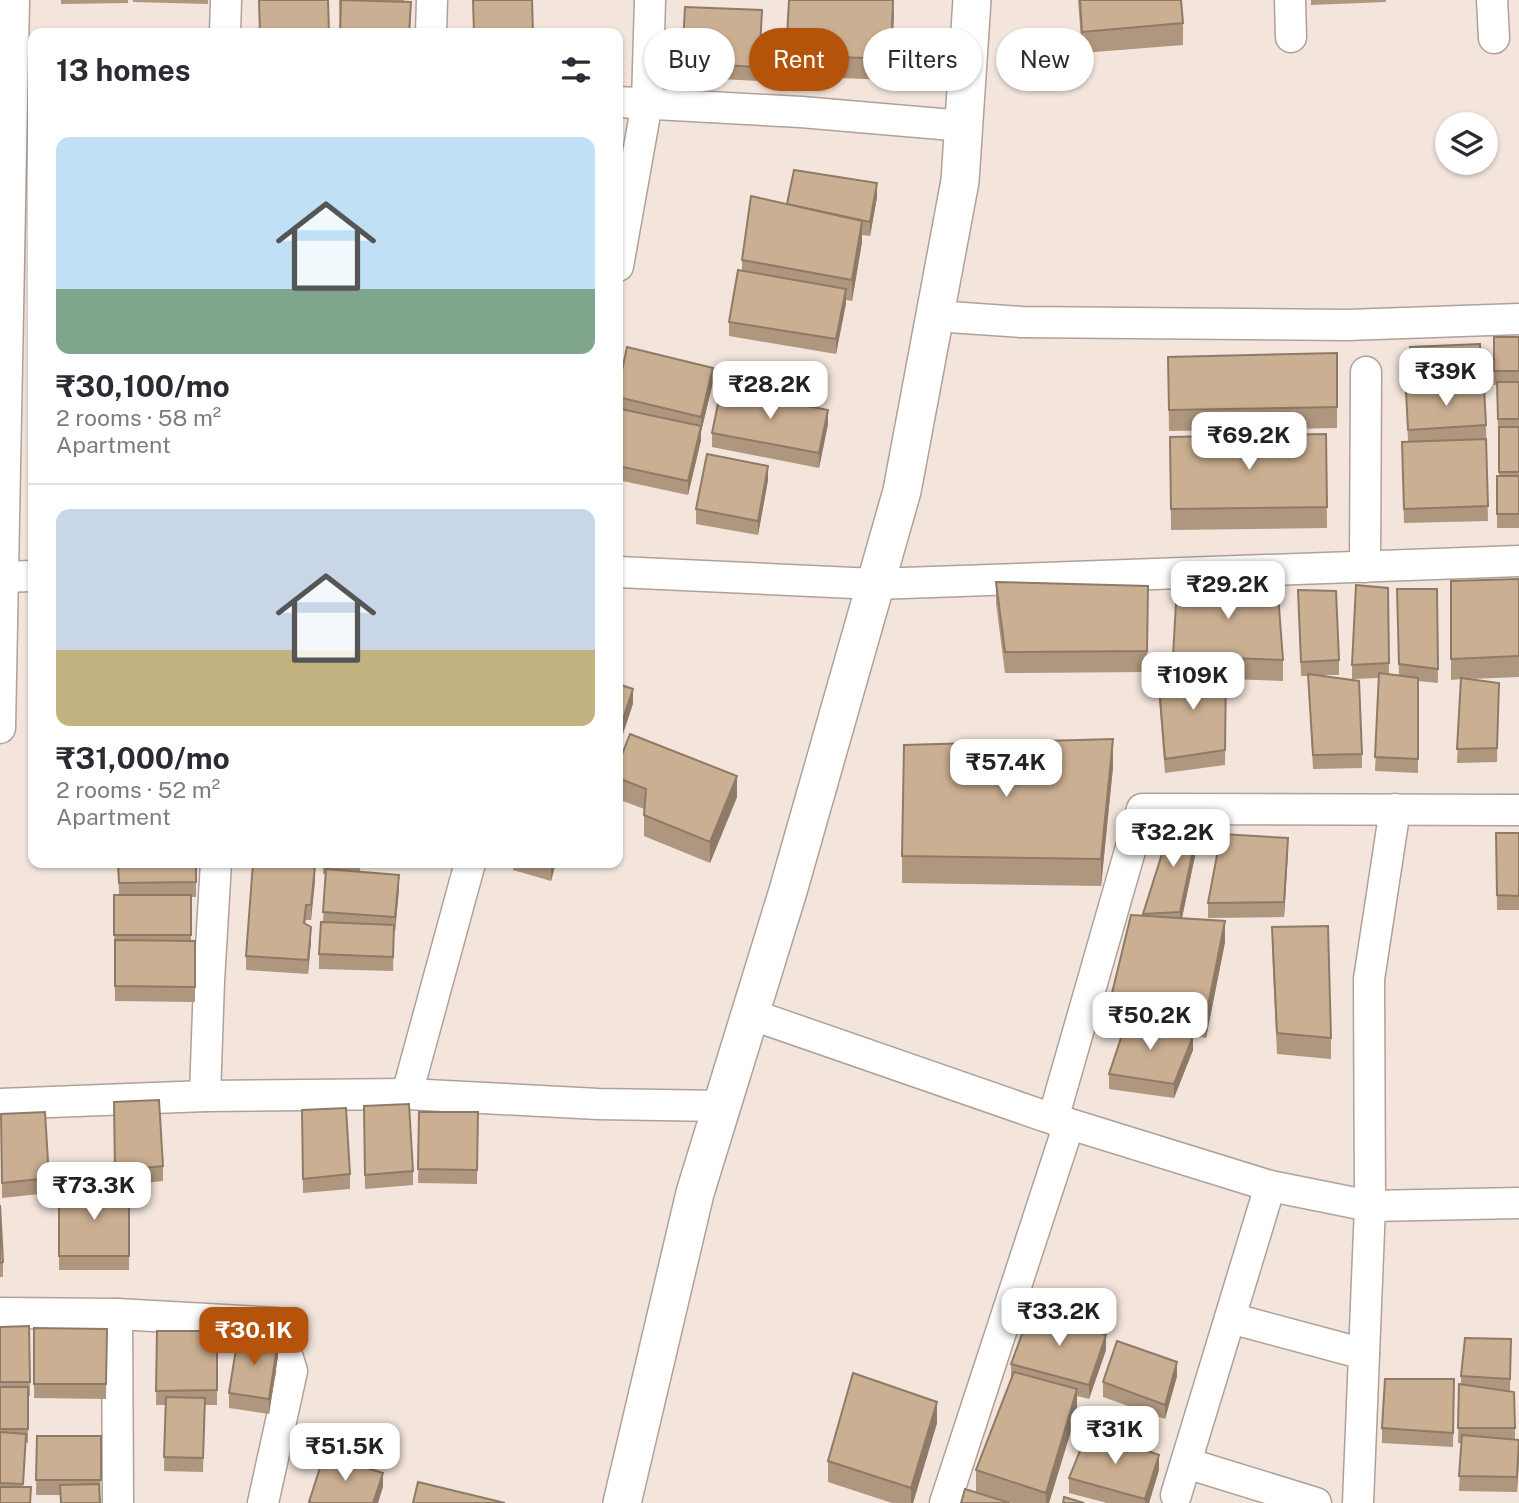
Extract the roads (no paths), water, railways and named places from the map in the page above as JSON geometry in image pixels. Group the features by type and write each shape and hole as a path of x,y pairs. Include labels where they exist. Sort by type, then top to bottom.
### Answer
{"street":[{"path":"0,728 15,105 14,0"},
{"path":"225,28 226,0"},
{"path":"431,28 432,0"},
{"path":"623,238 647,103 650,0"},
{"path":"622,1503 695,1194 788,891 902,491 960,181 972,0"},
{"path":"1290,0 1291,37"},
{"path":"1492,0 1494,38"},
{"path":"623,102 801,112 964,126"},
{"path":"935,316 1021,322 1348,325 1519,319"},
{"path":"1365,566 1366,372"},
{"path":"623,572 875,584 1519,561"},
{"path":"2,577 28,576"},
{"path":"945,1503 1061,1121 1142,809 1519,810"},
{"path":"1357,1503 1370,1206 1370,979 1395,809"},
{"path":"205,1096 216,868"},
{"path":"407,1094 469,868"},
{"path":"750,1014 1061,1121 1270,1186 1370,1206 1519,1203"},
{"path":"0,1104 205,1096 407,1094 598,1104 722,1106"},
{"path":"1176,1495 1270,1186"},
{"path":"0,1313 117,1314 277,1323 292,1371 263,1503"},
{"path":"117,1314 118,1503"},
{"path":"1230,1318 1364,1354"},
{"path":"1186,1463 1316,1503"}]}
